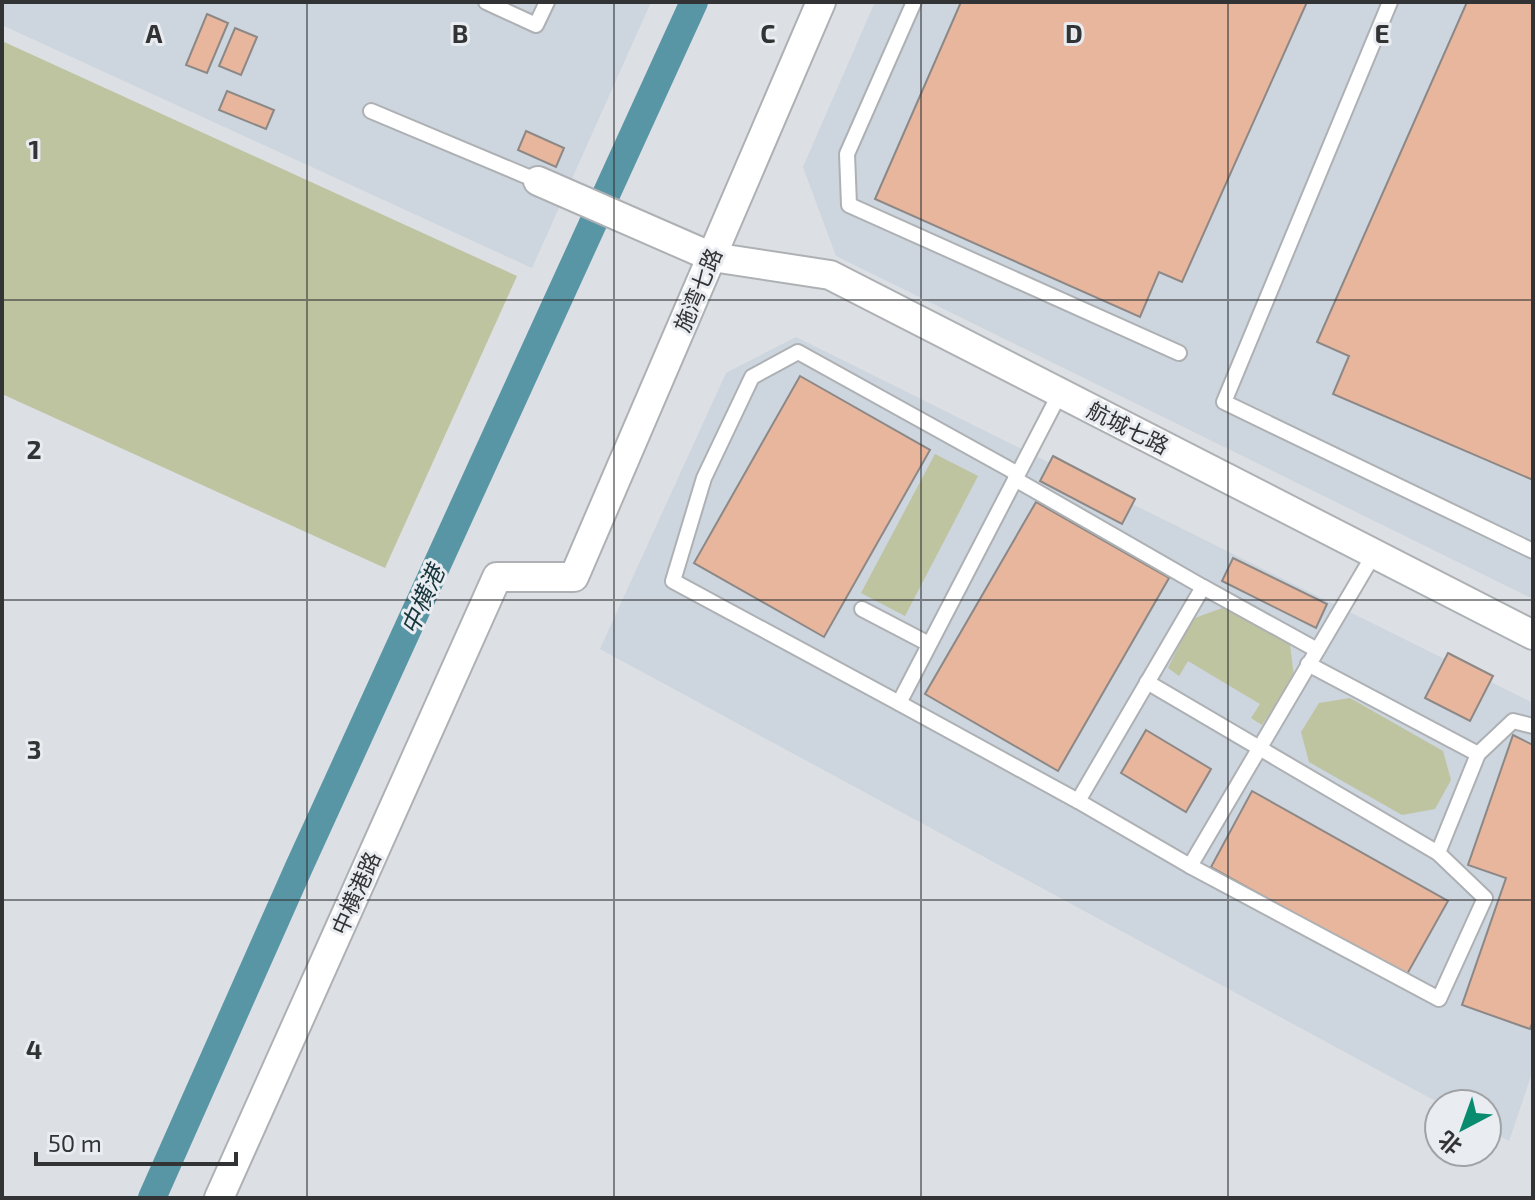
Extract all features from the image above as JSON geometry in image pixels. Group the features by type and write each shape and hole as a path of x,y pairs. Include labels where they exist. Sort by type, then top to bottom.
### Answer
{"street":[{"name":"施湾七路","path":"492,588 497,577 574,577 821,2"},
{"name":"航城七路","path":"538,181 712,257 830,275 1533,635"},
{"name":"中横港路","path":"219,1198 492,588"}],"lane":[{"path":"486,2 536,25 547,2"},
{"path":"914,2 847,154 849,205 1179,353"},
{"path":"1390,2 1224,402 1533,551"},
{"path":"371,111 538,181"},
{"path":"1147,682 1438,853 1485,898 1439,999 1190,866 1078,801 673,581 704,478 752,377 798,352 1317,650"},
{"path":"899,703 1060,393"},
{"path":"1190,866 1374,554"},
{"path":"1078,801 1203,587"},
{"path":"862,609 929,644"},
{"path":"1308,664 1478,754"},
{"path":"1438,853 1478,754 1513,721 1533,726"}],"shaded area":[{"path":"2,2 651,2 532,268 2,25"},
{"path":"875,2 1533,2 1533,599 836,256 803,167"},
{"path":"796,337 1533,703 1533,1070 1509,1141 1503,1138 1503,1088 1423,1088 1423,1094 600,649 726,373"}],"green space":[{"path":"2,41 517,276 385,568 2,394"},
{"path":"935,454 978,476 905,616 861,593"},
{"path":"1225,607 1290,644 1294,677 1262,725 1251,718 1260,704 1188,661 1179,676 1168,668 1192,619"},
{"path":"1350,698 1443,751 1451,780 1435,809 1402,815 1309,762 1301,732 1319,703"}],"building":[{"path":"961,2 1307,2 1182,282 1159,272 1140,317 875,199"},
{"path":"1467,2 1533,2 1533,480 1333,394 1349,356 1317,342"},
{"path":"207,14 228,23 207,73 186,65"},
{"path":"235,28 257,37 241,75 219,66"},
{"path":"227,91 274,110 266,129 219,110"},
{"path":"526,131 564,148 556,167 518,150"},
{"path":"800,376 930,450 824,637 694,563"},
{"path":"1053,456 1135,499 1122,524 1040,481"},
{"path":"1036,502 1169,578 1058,771 925,694"},
{"path":"1233,558 1327,604 1316,628 1222,581"},
{"path":"1448,653 1493,676 1470,721 1425,698"},
{"path":"1146,730 1211,769 1186,812 1121,773"},
{"path":"1513,735 1533,745 1533,1021 1530,1029 1462,1005 1506,878 1468,865"},
{"path":"1252,791 1448,901 1406,976 1211,867"}],"waterway":[{"name":"中横港","path":"152,1198 299,867 694,2"}]}
